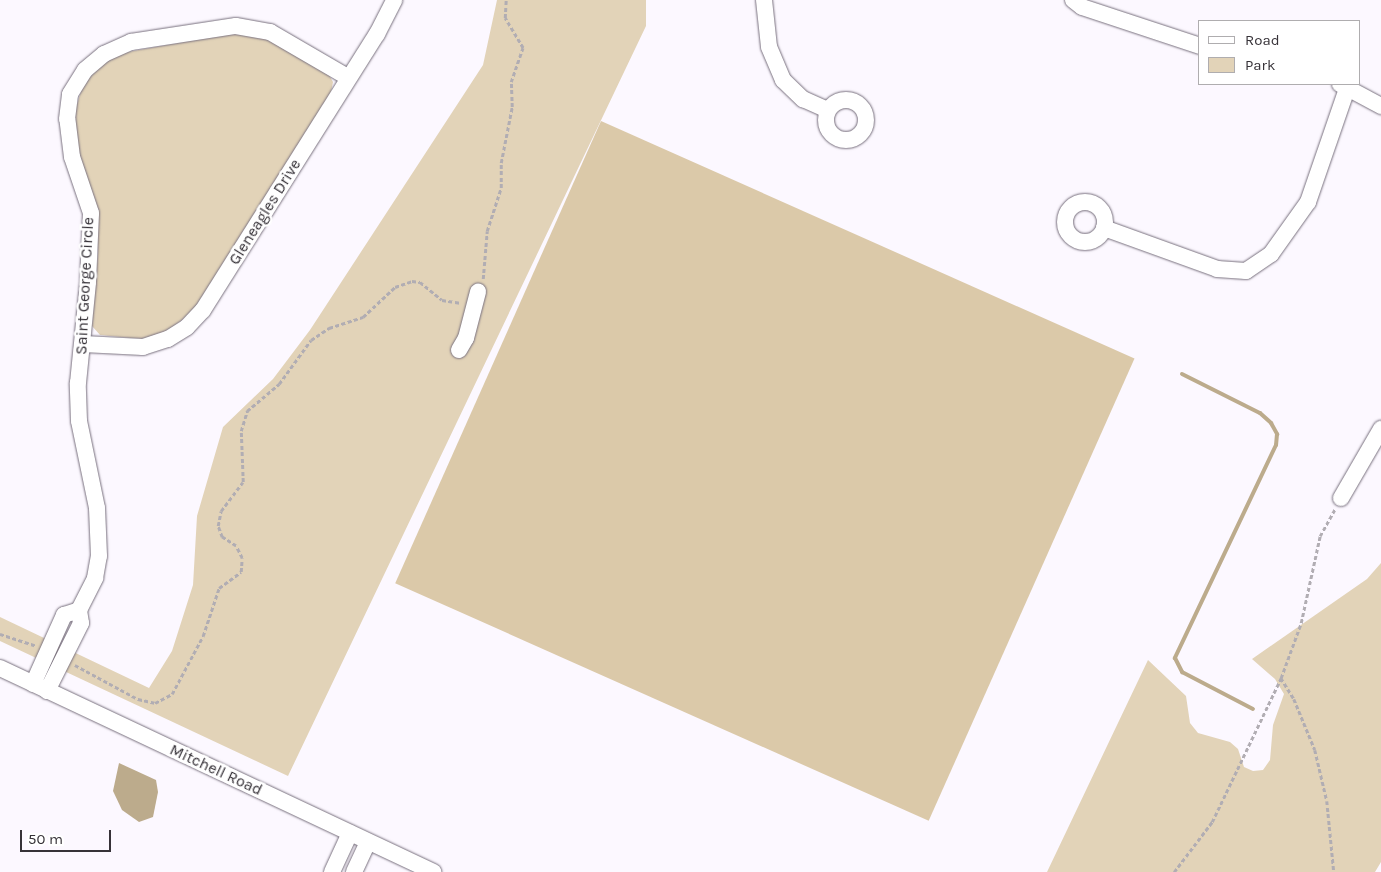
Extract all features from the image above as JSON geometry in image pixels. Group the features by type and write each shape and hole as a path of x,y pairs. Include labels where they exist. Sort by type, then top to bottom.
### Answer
{"street":[{"name":"Gleneagles Drive","path":"83,344 143,347 168,339 187,327 203,310 349,78 394,0"},
{"path":"764,0 769,47 783,80 803,99 828,110"},
{"path":"1073,0 1082,7 1198,45"},
{"name":"Saint George Circle","path":"40,687 63,659 81,623 79,610 95,578 99,556 97,508 78,421 78,383 83,344 91,213 72,157 67,119 70,94 85,70 104,54 131,42 236,26 270,32 349,78"},
{"path":"1104,228 1217,269 1246,271 1271,254 1308,202 1344,85 1381,106"},
{"path":"459,350 466,338 478,292"},
{"path":"1341,498 1381,429"},
{"name":"Saint George Circle","path":"40,687 48,651 64,616 79,610"},
{"name":"Mitchell Road","path":"0,668 433,872"},
{"path":"332,872 350,833"},
{"path":"354,872 368,842"}],"path":[{"path":"63,659 138,699 155,703 172,694 204,636 219,588 241,572 242,558 236,546 222,537 218,526 221,511 243,482 241,431 248,411 279,384 310,340 329,328 363,317 396,286 412,281 420,282 451,304 459,304 478,292 483,277 487,231 501,188 502,155 512,107 511,82 523,48 505,18 506,0"},
{"path":"1174,872 1212,822 1281,678 1301,623 1320,536 1341,498"},
{"path":"0,634 48,651"},
{"path":"1281,678 1294,699 1316,750 1327,802 1334,872"}],"green space":[{"path":"497,0 646,0 646,26 288,776 0,641 0,617 149,688 172,651 193,585 197,516 223,427 273,379 310,330 483,65"},
{"path":"233,33 268,37 329,75 333,82 331,92 196,306 182,320 164,333 141,339 100,335 92,326 98,253 92,204 75,143 74,114 82,88 98,67 122,53"},
{"path":"1381,563 1381,862 1375,872 1047,872 1148,660 1186,696 1190,723 1198,733 1230,742 1238,749 1244,767 1253,771 1263,770 1270,760 1273,725 1284,694 1275,679 1252,659 1367,579"}],"shaded area":[{"path":"601,121 1135,359 929,821 395,583"},
{"path":"119,763 156,780 158,792 153,817 139,822 122,810 113,791"}],"waterway":[{"path":"1182,374 1260,413 1271,423 1277,434 1276,445 1175,658 1182,672 1253,709"}]}
